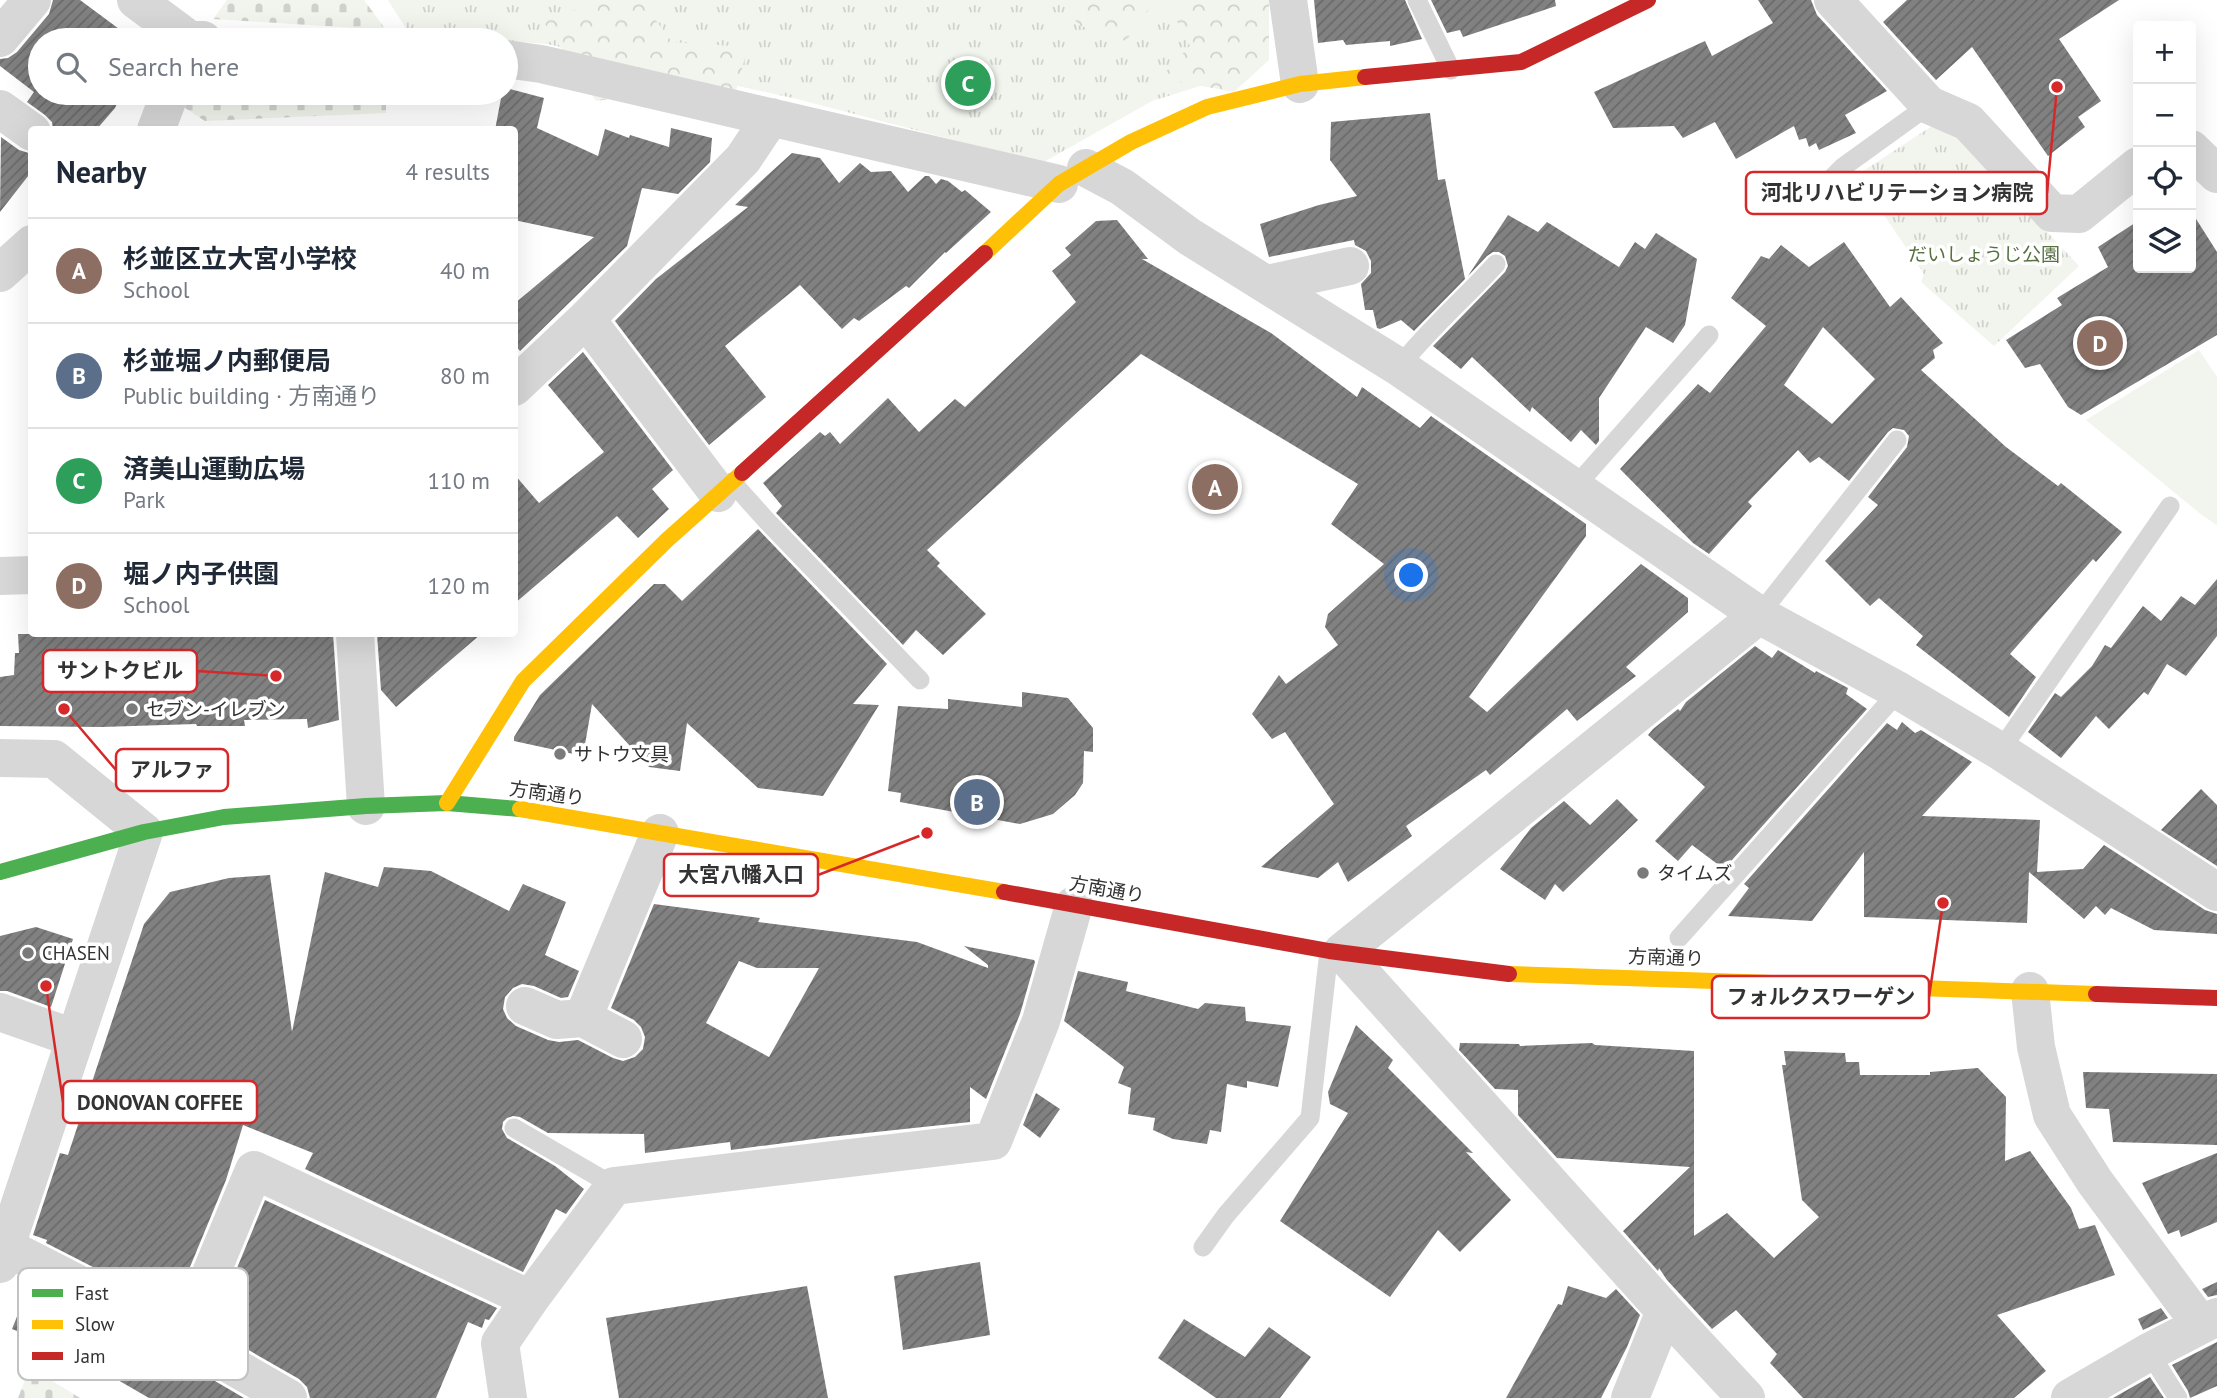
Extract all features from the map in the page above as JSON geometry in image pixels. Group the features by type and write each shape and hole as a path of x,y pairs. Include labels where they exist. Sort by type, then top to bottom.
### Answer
{"main road":[{"path":"447,803 523,681 667,540 1072,176 1131,142 1208,107 1300,84 1521,62 1648,0"},
{"name":"方南通り","path":"0,872 144,832 224,817 447,803 526,810 1335,951 1494,973 2217,998"}],"street":[{"path":"0,38 32,0"},
{"path":"136,0 174,28"},
{"path":"1288,0 1300,84"},
{"path":"1833,0 1929,105 1968,122 2052,213 2079,214 2133,170"},
{"path":"518,61 771,117 1122,187 1190,237 1399,367 1759,615 1899,691 2000,751 2217,892"},
{"path":"158,126 165,105"},
{"path":"0,109 28,129"},
{"path":"518,377 586,319 743,159 771,117"},
{"path":"2196,154 2217,174"},
{"path":"0,273 28,248"},
{"path":"1267,284 1350,266"},
{"path":"586,319 725,488"},
{"path":"0,576 28,575"},
{"path":"1746,1398 1335,951 1759,615"},
{"path":"355,637 366,806"},
{"path":"0,758 54,759 144,832 3,1256 29,1268"},
{"path":"583,1018 660,833"},
{"path":"508,1398 499,1343 614,1186 993,1141 1041,1021 1074,905"},
{"path":"2030,991 2036,1047 2052,1115 2095,1182 2209,1321 2070,1398"},
{"path":"525,1006 557,1020 583,1018 623,1039"},
{"path":"0,1012 74,1038"},
{"path":"213,1268 254,1170 530,1299"},
{"path":"1630,1398 1665,1311"},
{"path":"248,1375 288,1398"}],"lane":[{"path":"1418,0 1451,70"},
{"path":"1833,177 1929,105"},
{"path":"1399,367 1421,339 1464,299 1496,264"},
{"path":"1574,488 1709,335"},
{"path":"1759,615 1897,440"},
{"path":"725,488 775,530 920,680"},
{"path":"2000,751 2170,506"},
{"path":"1679,938 1899,691"},
{"path":"1203,1247 1226,1215 1310,1118 1335,951"},
{"path":"514,1128 614,1186"},
{"path":"2149,1352 2178,1398"}],"green space":[{"path":"227,0 364,0 385,28 355,28 213,19"},
{"path":"388,0 1250,0 1258,68 1152,101 1042,163 797,99 547,44 518,42 518,28 406,28"},
{"path":"619,0 641,0 672,42 748,47 728,120 641,95 596,101 541,18"},
{"path":"1064,0 1148,0 1150,7 1126,41 1078,25"},
{"path":"1166,0 1269,0 1269,60 1234,92 1160,78 1190,46"},
{"path":"181,105 386,105 386,113 205,121"},
{"name":"だいしょうじ公園","path":"1932,126 1957,135 2079,266 1994,346 1921,282 1924,274 1857,175"},
{"path":"2199,350 2217,377 2217,525 2086,420"},
{"path":"25,1380 51,1380 80,1398 18,1398"}],"building":[{"path":"53,0 80,0 118,28 37,28 49,14"},
{"path":"1314,0 1405,0 1422,39 1390,46 1390,41 1346,45 1343,40 1318,43"},
{"path":"1431,0 1555,0 1556,6 1463,37 1460,30 1447,33"},
{"path":"1758,0 1811,0 1817,15 1887,91 1845,115 1856,133 1819,150 1816,143 1809,147 1806,138 1799,140 1794,126 1736,159 1715,122 1683,138 1674,126 1613,128 1594,92 1705,41 1712,56 1773,23"},
{"path":"1907,0 2119,0 2059,39 2101,101 2078,117 2085,127 2048,156 1972,47 1936,80 1883,22"},
{"path":"28,39 28,87 0,66 0,59 8,58"},
{"path":"518,91 544,98 537,128 598,156 605,129 629,138 630,135 669,147 671,128 712,138 710,162 678,194 642,188 627,246 520,351 518,301 594,237 518,221 518,126 496,126 500,105 518,105"},
{"path":"31,105 116,105 99,126 52,126 45,115"},
{"path":"1430,113 1438,180 1445,179 1465,279 1414,331 1401,320 1380,329 1377,328 1373,310 1365,310 1361,284 1371,273 1371,261 1366,251 1355,245 1354,240 1269,257 1260,224 1357,196 1330,160 1331,122"},
{"path":"1,137 19,150 28,153 28,176 0,212"},
{"path":"792,153 820,158 839,183 860,163 871,172 891,171 908,192 925,176 929,176 936,184 941,179 948,181 962,192 965,190 991,212 909,288 906,286 859,321 854,318 842,329 800,285 725,346 766,397 709,445 615,321 656,279 748,207 735,205"},
{"path":"1508,215 1538,232 1547,222 1619,267 1635,242 1645,249 1656,233 1697,259 1685,325 1673,343 1646,327 1599,398 1599,441 1596,445 1581,430 1571,442 1532,407 1530,412 1472,357 1461,369 1433,346 1505,272 1508,266 1505,256 1493,252 1468,276"},
{"path":"2196,219 2217,252 2217,335 2081,415 2068,407 2040,364 2025,368 2006,340 2062,305 2057,298 2108,267 2098,247 2133,224 2133,273 2196,273"},
{"path":"1117,220 1148,259 1142,259 1271,333 1357,397 1362,387 1420,428 1431,416 1586,524 1586,536 1469,697 1487,712 1641,564 1688,598 1688,612 1626,667 1636,676 1577,721 1567,709 1490,775 1486,770 1406,826 1412,836 1348,882 1338,862 1318,878 1261,867 1334,804 1285,732 1272,739 1252,714 1279,675 1286,684 1338,645 1325,627 1328,614 1384,564 1331,524 1358,484 1141,354 927,550 940,563 937,566 986,614 943,655 916,630 903,645 776,513 782,506 763,483 820,432 825,436 830,432 840,444 888,398 919,432 955,399 965,407 1076,302 1052,271 1071,255 1065,248 1096,221"},
{"path":"1844,242 1890,307 1901,297 1943,343 1933,350 1935,358 1921,370 2006,447 2058,486 2061,483 2122,532 2096,562 2093,559 2010,654 2036,677 2009,717 1916,645 1923,636 1879,598 1870,606 1825,561 1878,505 1868,497 1907,447 1909,436 1904,430 1893,428 1888,432 1849,481 1819,457 1810,463 1798,450 1748,502 1752,506 1709,554 1693,543 1620,469 1698,384 1710,393 1766,326 1731,298 1761,256 1769,259 1781,245 1809,267","holes":["1823,327 1875,379 1832,424 1784,385"]},
{"path":"583,352 673,470 652,489 669,509 638,538 617,516 518,601 518,479 539,503 604,452 548,385"},
{"path":"758,529 887,664 853,704 879,705 823,796 758,788 687,723 680,771 649,767 592,704 583,756 514,741 540,695 654,584 665,584 682,601"},
{"path":"2217,579 2217,636 2186,676 2167,664 2148,695 2144,692 2109,729 2096,716 2061,758 2028,732 2055,693 2061,697 2092,666 2105,645 2111,648 2143,606 2161,621 2181,596 2195,605"},
{"path":"18,634 28,634 28,637 333,637 339,720 308,728 307,719 244,720 245,726 0,726 0,677 14,675 15,653 19,653"},
{"path":"377,637 478,637 396,707 381,690"},
{"path":"1755,646 1772,658 1778,650 1815,673 1816,671 1848,688 1846,694 1867,709 1724,869 1692,845 1678,861 1655,841 1705,787 1648,735"},
{"path":"1022,692 1068,698 1093,728 1093,752 1084,751 1083,783 1075,795 1053,814 1020,824 900,802 901,793 888,791 898,706 948,709 948,699 1022,707"},
{"path":"1902,722 1915,733 1921,730 1972,762 1922,816 2040,820 2037,872 2083,869 2104,845 2205,910 2217,914 2217,934 2154,930 2111,908 2105,915 2096,906 2084,919 2029,872 2027,923 1864,917 1864,852 1812,921 1728,916 1749,888 1744,884 1887,723 1897,730"},
{"path":"2201,789 2217,805 2217,866 2161,830"},
{"path":"1617,799 1638,820 1563,892 1555,884 1545,900 1500,869 1531,828 1564,801 1590,825"},
{"path":"384,867 431,871 509,911 523,884 566,902 545,955 579,971 568,997 561,998 534,986 522,984 513,988 505,997 503,1009 507,1018 516,1026 548,1040 578,1040 623,1061 635,1057 643,1049 645,1037 634,1020 611,1008 654,904 760,918 758,922 917,942 988,968 988,965 964,946 1035,962 1020,1014 986,1099 970,1087 970,1122 731,1150 730,1142 645,1153 644,1134 548,1133 520,1117 507,1118 502,1129 507,1138 555,1166 584,1189 566,1214 556,1209 523,1272 305,1169 313,1153 243,1125 226,1180 190,1268 95,1268 46,1243 47,1240 33,1235 60,1153 68,1155 144,924 170,892 229,878 270,875 292,1032 325,872 378,887","holes":["739,961 757,968 819,968 769,1057 706,1023"]},
{"path":"36,927 73,939 51,1007 0,991 0,936"},
{"path":"1078,971 1128,982 1126,991 1198,1009 1205,1003 1245,1007 1246,1021 1291,1026 1278,1087 1247,1081 1247,1088 1227,1084 1221,1132 1210,1130 1207,1144 1173,1139 1153,1130 1155,1118 1128,1114 1131,1088 1118,1083 1124,1067 1064,1021"},
{"path":"1356,1025 1393,1060 1388,1068 1473,1153 1466,1152 1511,1200 1460,1252 1438,1230 1390,1297 1280,1221 1348,1113 1330,1104 1328,1092"},
{"path":"1460,1043 1520,1046 1592,1043 1694,1051 1694,1236 1727,1213 1774,1258 1819,1217 1802,1200 1782,1065 1786,1065 1784,1051 1845,1053 1846,1062 1859,1062 1860,1075 1930,1075 1930,1072 1978,1068 2006,1097 2005,1161 2030,1151 2071,1208 2079,1229 2095,1225 2115,1275 1997,1315 2046,1371 2014,1398 1803,1398 1770,1363 1777,1354 1736,1310 1712,1329 1623,1231 1690,1167 1557,1158 1518,1115 1518,1090 1495,1089 1459,1050"},
{"path":"2083,1072 2217,1074 2217,1145 2113,1142 2109,1109 2086,1108"},
{"path":"1036,1093 1060,1109 1040,1138 1023,1125"},
{"path":"2217,1153 2217,1222 2181,1237 2179,1230 2168,1234 2142,1183"},
{"path":"265,1200 497,1308 489,1320 485,1319 482,1328 468,1322 436,1398 310,1398 307,1387 299,1379 248,1350 248,1268 237,1268"},
{"path":"980,1262 990,1335 903,1350 894,1276"},
{"path":"2217,1282 2217,1295 2208,1297 2202,1289"},
{"path":"807,1286 828,1398 619,1398 606,1318"},
{"path":"1568,1286 1606,1298 1616,1289 1640,1315 1601,1398 1506,1398 1558,1304 1562,1305"},
{"path":"2161,1308 2168,1318 2143,1330 2138,1319"},
{"path":"18,1314 18,1331 12,1329"},
{"path":"1184,1319 1245,1357 1269,1327 1311,1357 1280,1398 1216,1398 1158,1358"},
{"path":"2217,1342 2217,1386 2190,1398 2172,1365"},
{"path":"2150,1377 2164,1398 2113,1398"},
{"path":"118,1380 213,1380 244,1398 149,1398"}],"traffic: fast":[{"path":"0,872 144,832 224,817 447,803 520,809"}],"traffic: slow":[{"path":"985,253 1059,184 1131,142 1207,107 1300,84 1365,77"},
{"path":"447,803 523,681 667,540 742,473"},
{"path":"520,809 1004,892"},
{"path":"1509,974 2096,994"}],"traffic: jam":[{"path":"1365,77 1521,62 1648,0"},
{"path":"742,473 985,253"},
{"path":"1004,892 1329,951 1509,974"},
{"path":"2096,994 2217,998"}],"place":[{"name":"済美山運動広場","path":"968,83"},
{"name":"河北リハビリテーション病院","path":"2057,87"},
{"name":"堀ノ内子供園","path":"2100,343"},
{"name":"杉並区立大宮小学校","path":"1215,487"},
{"name":"サントクビル","path":"276,676"},
{"name":"アルファ","path":"64,709"},
{"name":"セブン-イレブン","path":"132,709"},
{"name":"サトウ文具","path":"560,754"},
{"name":"杉並堀ノ内郵便局","path":"977,802"},
{"name":"大宮八幡入口","path":"927,833"},
{"name":"タイムズ","path":"1643,873"},
{"name":"フォルクスワーゲン","path":"1943,903"},
{"name":"CHASEN","path":"28,953"},
{"name":"DONOVAN COFFEE","path":"46,986"}]}
